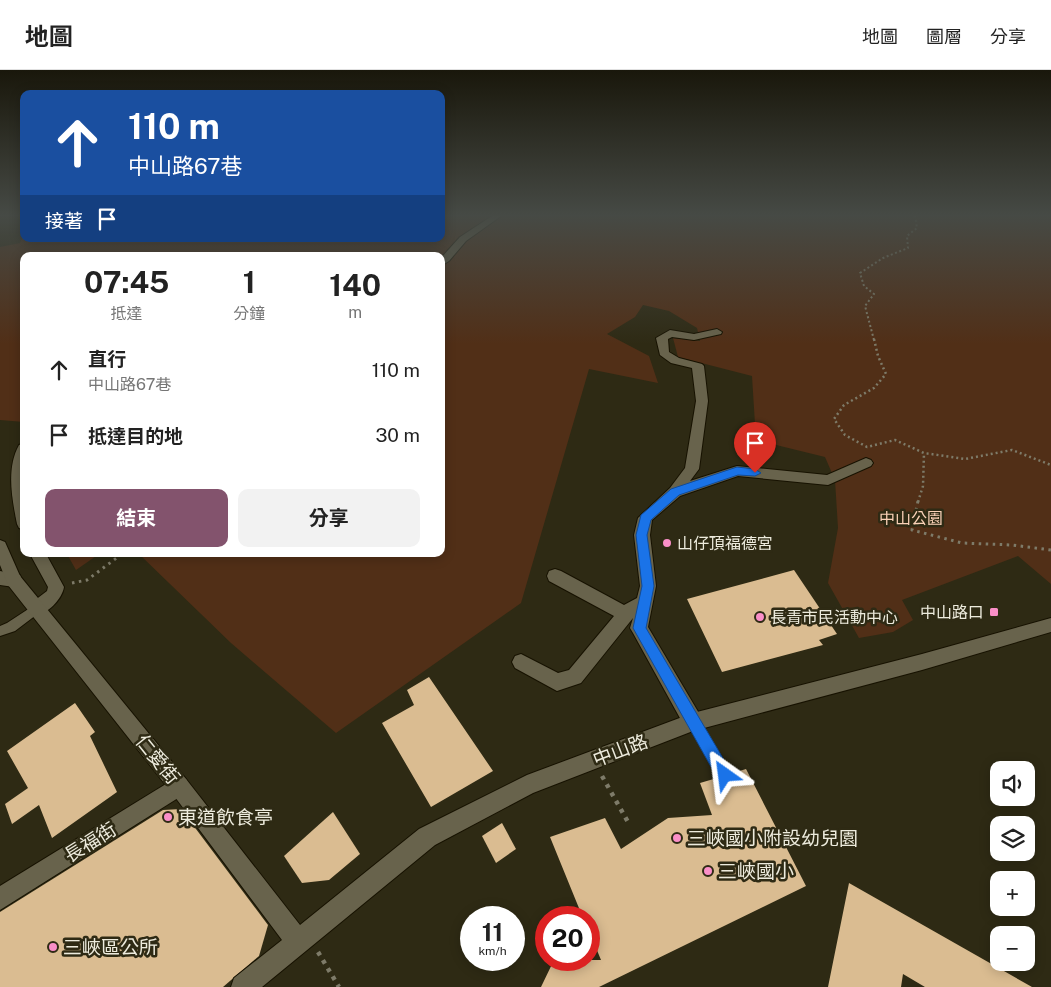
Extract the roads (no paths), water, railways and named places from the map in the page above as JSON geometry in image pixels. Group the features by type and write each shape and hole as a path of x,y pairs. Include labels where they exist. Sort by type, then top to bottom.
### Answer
{"street":[{"path":"693,722 639,628 648,586 642,535 645,518 675,492 692,469 702,401 698,366 675,360 664,353 662,338 670,333 694,337 717,332"},
{"path":"20,459 17,488 20,503"},
{"path":"675,492 737,471 828,480 866,463"},
{"name":"仁愛街","path":"0,546 7,579 36,609 303,938"},
{"path":"36,609 55,594 56,588 40,557"},
{"path":"556,576 626,614"},
{"path":"521,662 557,682 575,677 632,607 643,604"},
{"name":"中山路","path":"243,987 427,837 527,785 693,722 922,662 1051,625"},
{"name":"長福街","path":"0,899 179,786"}],"lane":[{"path":"0,631 11,627 36,609"},
{"path":"693,722 725,775"}],"place":[{"name":"山仔頂福德宮","path":"667,543"},
{"name":"中山路口","path":"994,612"},
{"name":"長青市民活動中心","path":"760,617"},
{"name":"東道飲食亭","path":"168,817"},
{"name":"三峽國小附設幼兒園","path":"677,838"},
{"name":"三峽國小","path":"708,871"},
{"name":"三峽區公所","path":"53,947"}],"park label":[{"name":"中山公園","path":"911,518"}]}
